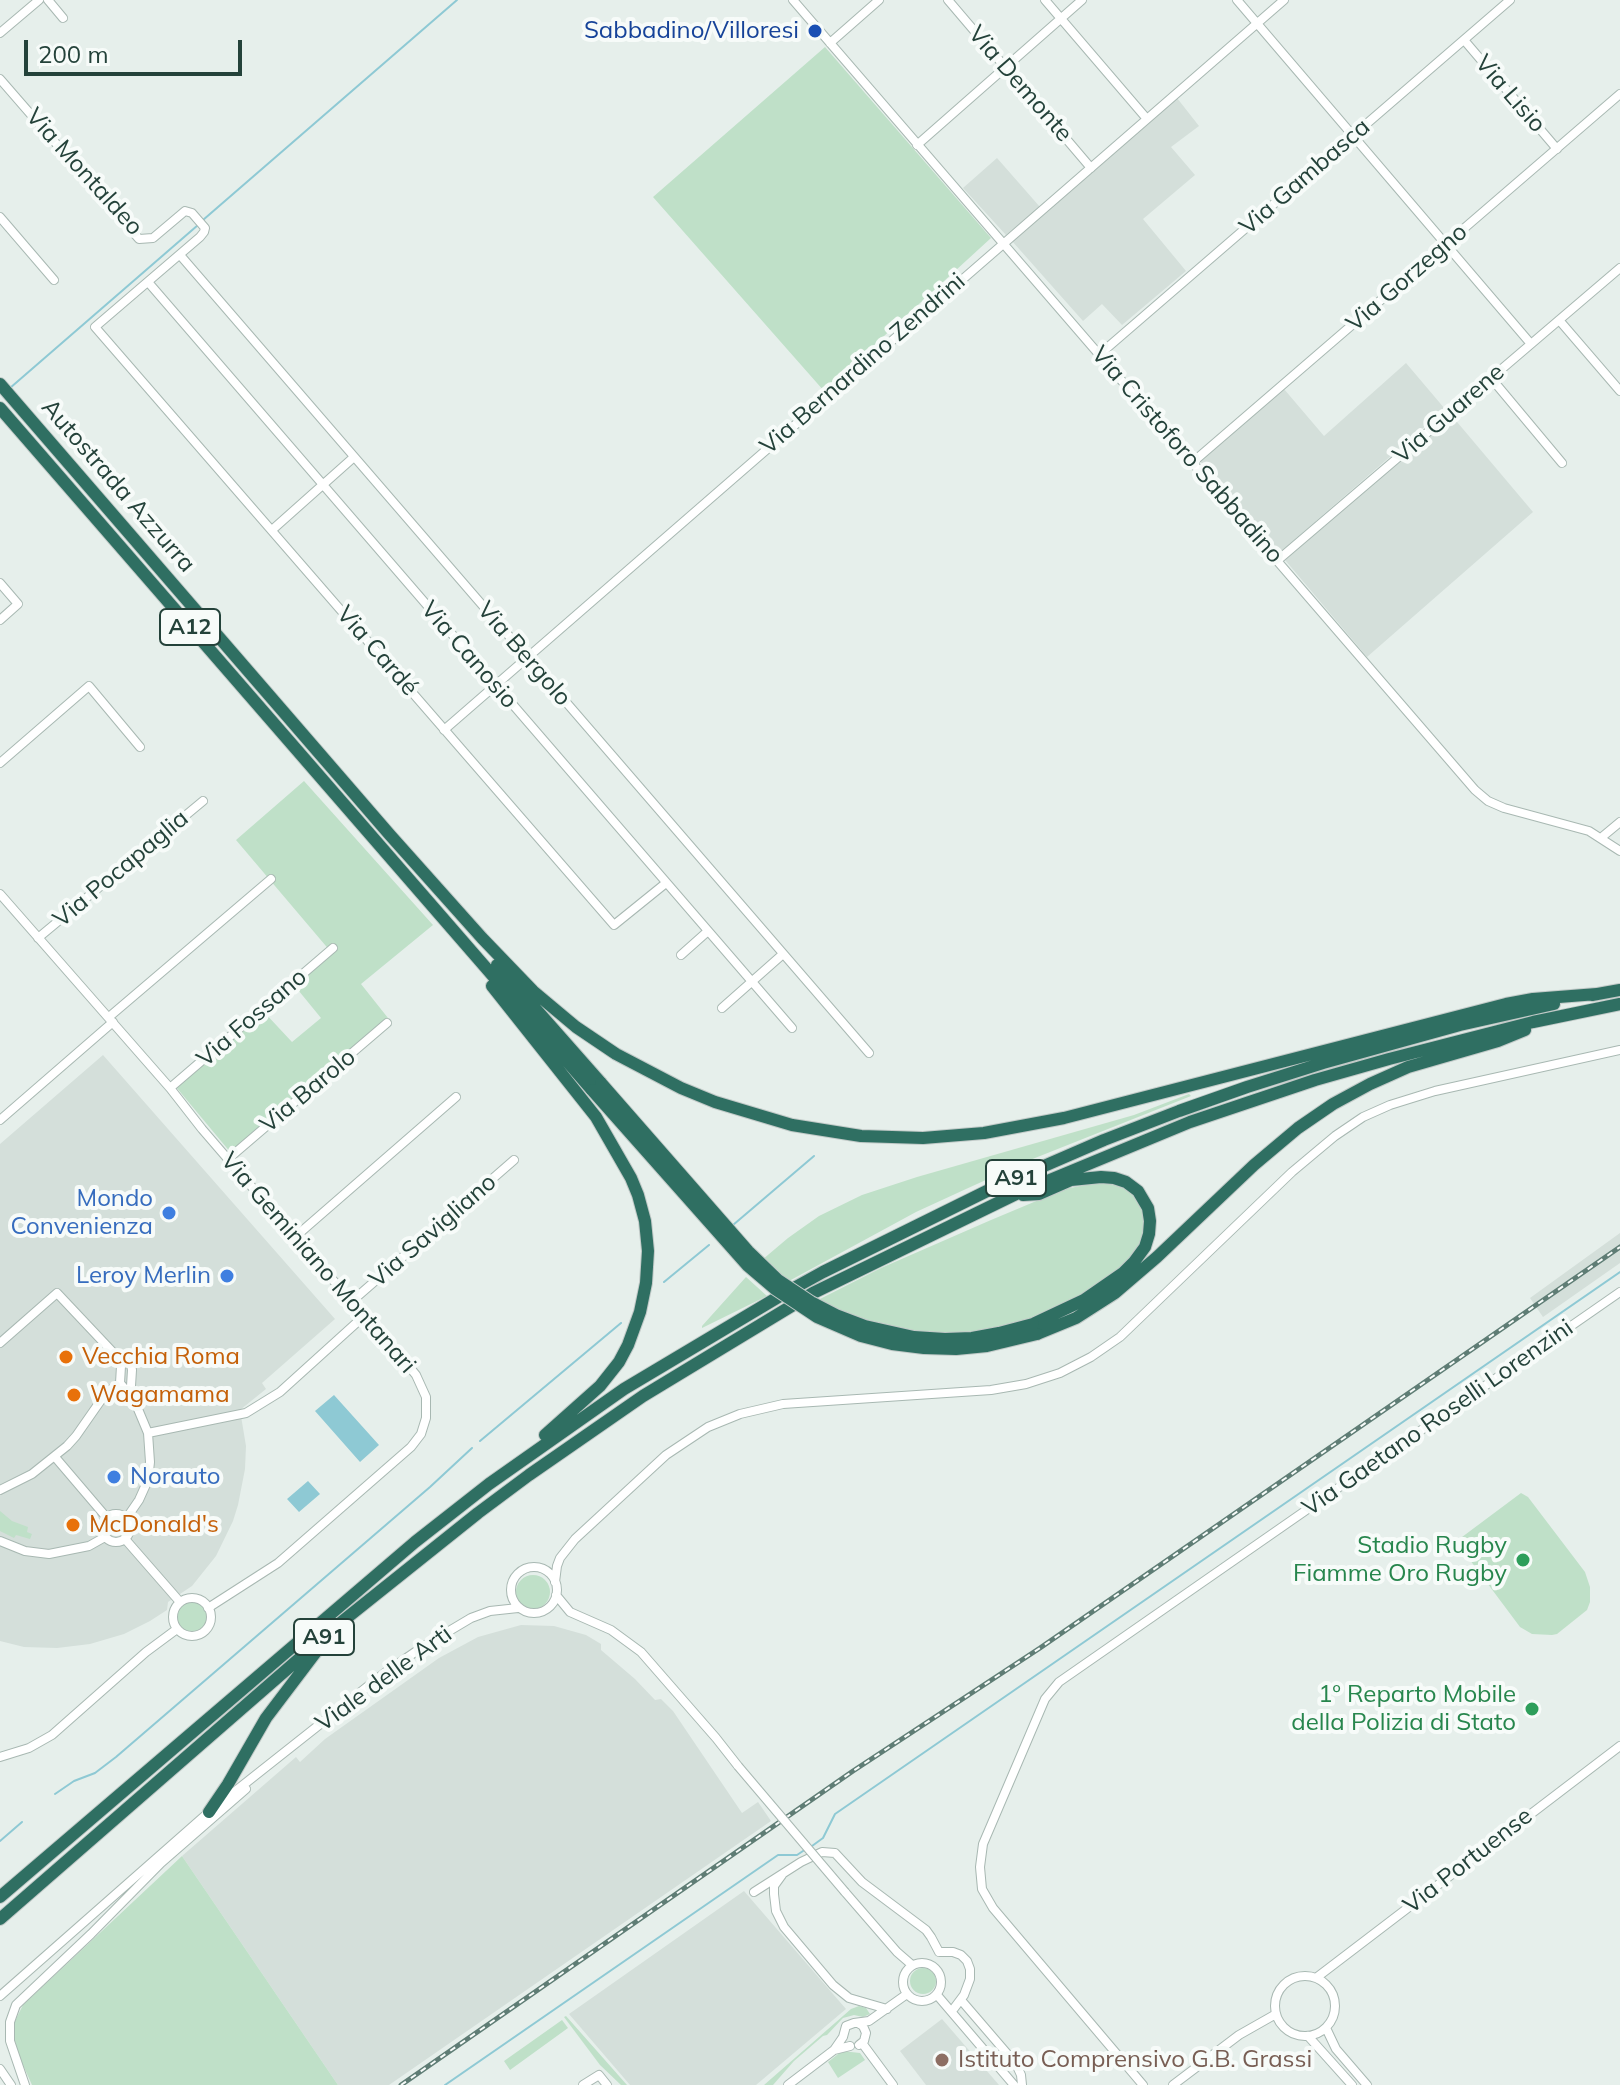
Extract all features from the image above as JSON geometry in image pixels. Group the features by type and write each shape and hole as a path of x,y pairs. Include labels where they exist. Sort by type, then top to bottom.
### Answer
{"highway":[{"name":"Autostrada Azzurra","path":"0,384 390,835"},
{"name":"Autostrada Azzurra","path":"0,408 380,846"},
{"path":"390,835 482,938 576,1027 639,1067 698,1096 762,1118 832,1132 923,1138 1014,1128 1064,1118 1506,1004 1597,994"},
{"path":"390,835 596,1086"},
{"path":"380,846 596,1086 778,1280 811,1302 865,1326 914,1337 972,1338 1035,1329 1076,1318 1115,1293 1254,1165 1333,1104 1389,1075 1428,1060 1511,1037 1533,1022"},
{"path":"380,846 596,1117 623,1161 645,1221 648,1251 646,1283 640,1312 623,1355 589,1398 489,1484"},
{"name":"A91","path":"0,1897 415,1542 489,1484 624,1389 785,1293 899,1233 1038,1168 1177,1112 1296,1071 1460,1025 1620,990"},
{"name":"A91","path":"0,1919 339,1624 478,1513 643,1396 813,1293 1016,1194 1154,1136 1251,1101 1389,1059 1533,1022 1620,1004"},
{"path":"1016,1194 1039,1194 1071,1180 1108,1177 1126,1182 1138,1191 1149,1215 1147,1241 1129,1267 1110,1283 1035,1329"},
{"path":"209,1812 274,1705 339,1624"}],"street":[{"path":"0,33 39,0"},
{"path":"48,0 63,18"},
{"name":"Via Cristoforo Sabbadino","path":"793,0 1479,794 1509,810 1577,827 1602,837 1620,851"},
{"path":"830,43 879,0"},
{"name":"Via Demonte","path":"948,0 1091,168"},
{"path":"1045,0 1147,119"},
{"path":"917,145 1082,0"},
{"path":"1237,0 1531,344"},
{"name":"Via Bernardino Zendrini","path":"444,730 1284,0"},
{"name":"Via Gambasca","path":"1100,354 1510,0"},
{"name":"Via Lisio","path":"1464,40 1557,149"},
{"name":"Via Montaldeo","path":"0,79 137,238 153,238 184,212 191,212 205,229 180,255 95,327"},
{"name":"Via Gorzegno","path":"1193,462 1620,94"},
{"path":"0,217 54,280"},
{"name":"Via Bergolo","path":"180,255 869,1053"},
{"name":"Via Guarene","path":"1278,560 1618,272"},
{"name":"Via Canosio","path":"148,282 792,1028"},
{"path":"1559,320 1620,391"},
{"name":"Via Cardé","path":"95,327 614,925 666,883"},
{"path":"1491,378 1562,463"},
{"path":"272,530 354,457"},
{"path":"0,583 18,604 0,620"},
{"path":"0,763 89,686 140,747"},
{"name":"Via Pocapaglia","path":"38,938 203,801"},
{"path":"1602,837 1620,822"},
{"path":"0,1120 271,879"},
{"name":"Via Geminiano Montanari","path":"0,894 111,1019 422,1385 427,1406 426,1418 421,1434 413,1445 278,1563 208,1608"},
{"path":"681,955 708,931"},
{"name":"Via Fossano","path":"170,1088 333,948"},
{"path":"722,1008 783,954"},
{"name":"Via Barolo","path":"228,1159 387,1023"},
{"path":"543,1611 554,1602 560,1558 575,1539 666,1455 708,1427 746,1412 783,1404 991,1390 1026,1384 1060,1373 1120,1337 1297,1168 1366,1115 1435,1091 1620,1050"},
{"path":"295,1237 456,1097"},
{"name":"Via Savigliano","path":"351,1302 514,1160"},
{"name":"Via Gaetano Roselli Lorenzini","path":"1143,2085 993,1908 982,1889 980,1867 983,1844 1045,1699 1059,1682 1620,1292"},
{"path":"0,1343 57,1293 123,1363"},
{"path":"148,1433 246,1413 280,1392 364,1316"},
{"path":"123,1363 129,1362 131,1365 130,1390 148,1433 150,1462 148,1480 135,1508 126,1519"},
{"path":"123,1363 120,1383 122,1388 130,1390"},
{"path":"0,1490 55,1457 76,1436 106,1393 120,1383"},
{"path":"55,1457 107,1518"},
{"path":"115,1515 126,1519 130,1529 125,1539 117,1542 105,1537 103,1525 107,1518 115,1515"},
{"path":"0,1541 25,1551 49,1554 89,1546 105,1537"},
{"path":"125,1539 180,1602"},
{"path":"518,1608 511,1595 517,1574 538,1568 555,1582"},
{"path":"556,1595 570,1612 611,1630 649,1660 845,1892 912,1965"},
{"path":"192,1598 208,1608 210,1620 204,1631 187,1635 177,1629 173,1618 180,1602 192,1598"},
{"name":"Viale delle Arti","path":"0,1996 209,1812 386,1672 424,1646 481,1613 518,1608 530,1613 570,1612"},
{"path":"2,1757 29,1748 52,1735 146,1652 177,1629"},
{"name":"Via Portuense","path":"1316,1978 1620,1746"},
{"name":"Viale delle Arti","path":"25,2085 12,2051 9,2028 12,2012 26,1994 161,1863 253,1783 260,1772"},
{"name":"Viale delle Arti","path":"161,1863 170,1847"},
{"path":"754,1892 784,1871 822,1852 835,1853 862,1882 926,1930 939,1952"},
{"path":"784,1871 774,1886 776,1911 784,1927 847,2000 887,2009"},
{"path":"931,1964 939,1952"},
{"path":"939,1952 955,1953 967,1961 970,1976 961,2000 952,2011"},
{"path":"922,1962 931,1964 940,1973 940,1990 927,2001 911,1998 904,1988 904,1975 912,1965 922,1962"},
{"path":"1307,1976 1316,1978 1331,1991 1335,2010 1331,2020 1318,2033 1308,2036 1292,2033 1279,2022 1274,2005 1276,1995 1288,1980 1307,1976"},
{"path":"788,2085 834,2050 846,2026 875,2018 907,1994"},
{"path":"937,1995 1014,2085"},
{"path":"961,2000 1016,2064 1022,2085"},
{"path":"1173,2085 1232,2039 1276,2014"},
{"path":"862,2043 875,2018"},
{"path":"858,2023 866,2033"},
{"path":"1326,2028 1336,2049 1367,2085"},
{"path":"1308,2036 1352,2085"},
{"path":"843,2037 850,2046"},
{"path":"834,2050 862,2043"},
{"path":"862,2043 893,2085"},
{"path":"0,2069 11,2085"},
{"path":"583,2085 599,2075 607,2085"}],"shaded area":[{"path":"1177,98 1199,126 1171,147 1195,175 1143,219 1186,271 1122,325 1102,304 1083,321 1012,241"},
{"path":"997,158 1040,207 1006,235 963,188"},
{"path":"1406,363 1445,409 1279,553 1199,460 1284,389 1324,436"},
{"path":"1452,416 1533,512 1367,657 1285,560"},
{"path":"103,1055 335,1319 262,1383 266,1389 240,1410 246,1446 238,1505 216,1556 192,1586 168,1602 167,1610 124,1634 90,1644 57,1648 24,1647 0,1641 0,1144"},
{"path":"1620,1233 1620,1263 1543,1317 1530,1298"},
{"path":"521,1625 554,1626 586,1635 601,1644 601,1650 655,1700 661,1699 673,1711 742,1813 758,1802 771,1821 389,2085 338,2085 182,1856 296,1757 300,1762 325,1739 439,1658 478,1637"},
{"path":"744,1891 846,2009 756,2085 630,2085 569,2014"},
{"name":"Istituto Comprensivo G.B. Grassi","path":"942,2019 999,2085 926,2085 900,2051"}],"green space":[{"path":"825,47 991,238 824,391 653,197"},
{"path":"304,781 433,925 361,984 388,1018 231,1153 176,1087 264,1012 292,1042 321,1018 294,985 331,952 236,840"},
{"path":"1189,1094 1191,1096 1030,1160 916,1212 789,1281 762,1260 819,1216 862,1195 1134,1115"},
{"path":"1101,1182 1121,1186 1132,1192 1141,1203 1145,1228 1140,1244 1121,1269 1092,1291 1021,1324 967,1335 920,1335 889,1329 816,1301 881,1268 1065,1189"},
{"path":"746,1277 767,1296 702,1328 702,1326"},
{"name":"Stadio Rugby Fiamme Oro Rugby","path":"1521,1493 1528,1497 1585,1572 1590,1587 1587,1610 1557,1634 1532,1634 1520,1627 1458,1540"},
{"path":"0,1511 12,1521 28,1527 27,1532 32,1534 30,1539 16,1535 14,1538 0,1531"},
{"path":"533,1575 545,1580 550,1592 545,1604 533,1609 521,1604 516,1592 521,1580"},
{"path":"192,1602 198,1603 206,1611 206,1623 198,1631 192,1632 186,1631 178,1623 177,1617 178,1611 186,1603"},
{"path":"182,1856 338,2085 32,2085 18,2054 13,2033 13,2025 23,2005"},
{"path":"923,1968 932,1972 936,1981 932,1990 923,1994 914,1990 910,1981 914,1972"},
{"path":"859,2006 866,2008 870,2014 843,2018 794,2061 773,2085 764,2085 851,2009"},
{"path":"566,2016 627,2085 621,2085 600,2065"},
{"path":"562,2020 568,2028 510,2070 504,2061"},
{"path":"842,2051 860,2053 865,2060 838,2078 828,2062"}],"water":[{"path":"334,1395 379,1445 360,1462 315,1411"},
{"path":"308,1481 320,1494 299,1512 287,1499"}],"waterway":[{"path":"203,220 457,0"},
{"path":"10,388 198,225"},
{"path":"733,1225 814,1156"},
{"path":"664,1282 709,1245"},
{"path":"812,1846 823,1838 835,1814 1620,1272"},
{"path":"480,1441 621,1323"},
{"path":"55,1794 74,1781 95,1773 116,1757 472,1448"},
{"path":"0,1841 22,1822"},
{"path":"445,2085 778,1855 797,1855 806,1849"}],"railway":[{"path":"401,2085 853,1771 1040,1648 1620,1247"}],"place":[{"name":"Sabbadino/Villoresi","path":"815,31"},
{"name":"Mondo Convenienza","path":"169,1213"},
{"name":"Leroy Merlin","path":"227,1276"},
{"name":"Vecchia Roma","path":"66,1357"},
{"name":"Wagamama","path":"74,1395"},
{"name":"Norauto","path":"114,1477"},
{"name":"McDonald's","path":"73,1525"},
{"name":"Stadio Rugby Fiamme Oro Rugby","path":"1523,1560"},
{"name":"1º Reparto Mobile della Polizia di Stato","path":"1532,1709"},
{"name":"Istituto Comprensivo G.B. Grassi","path":"942,2060"}]}
